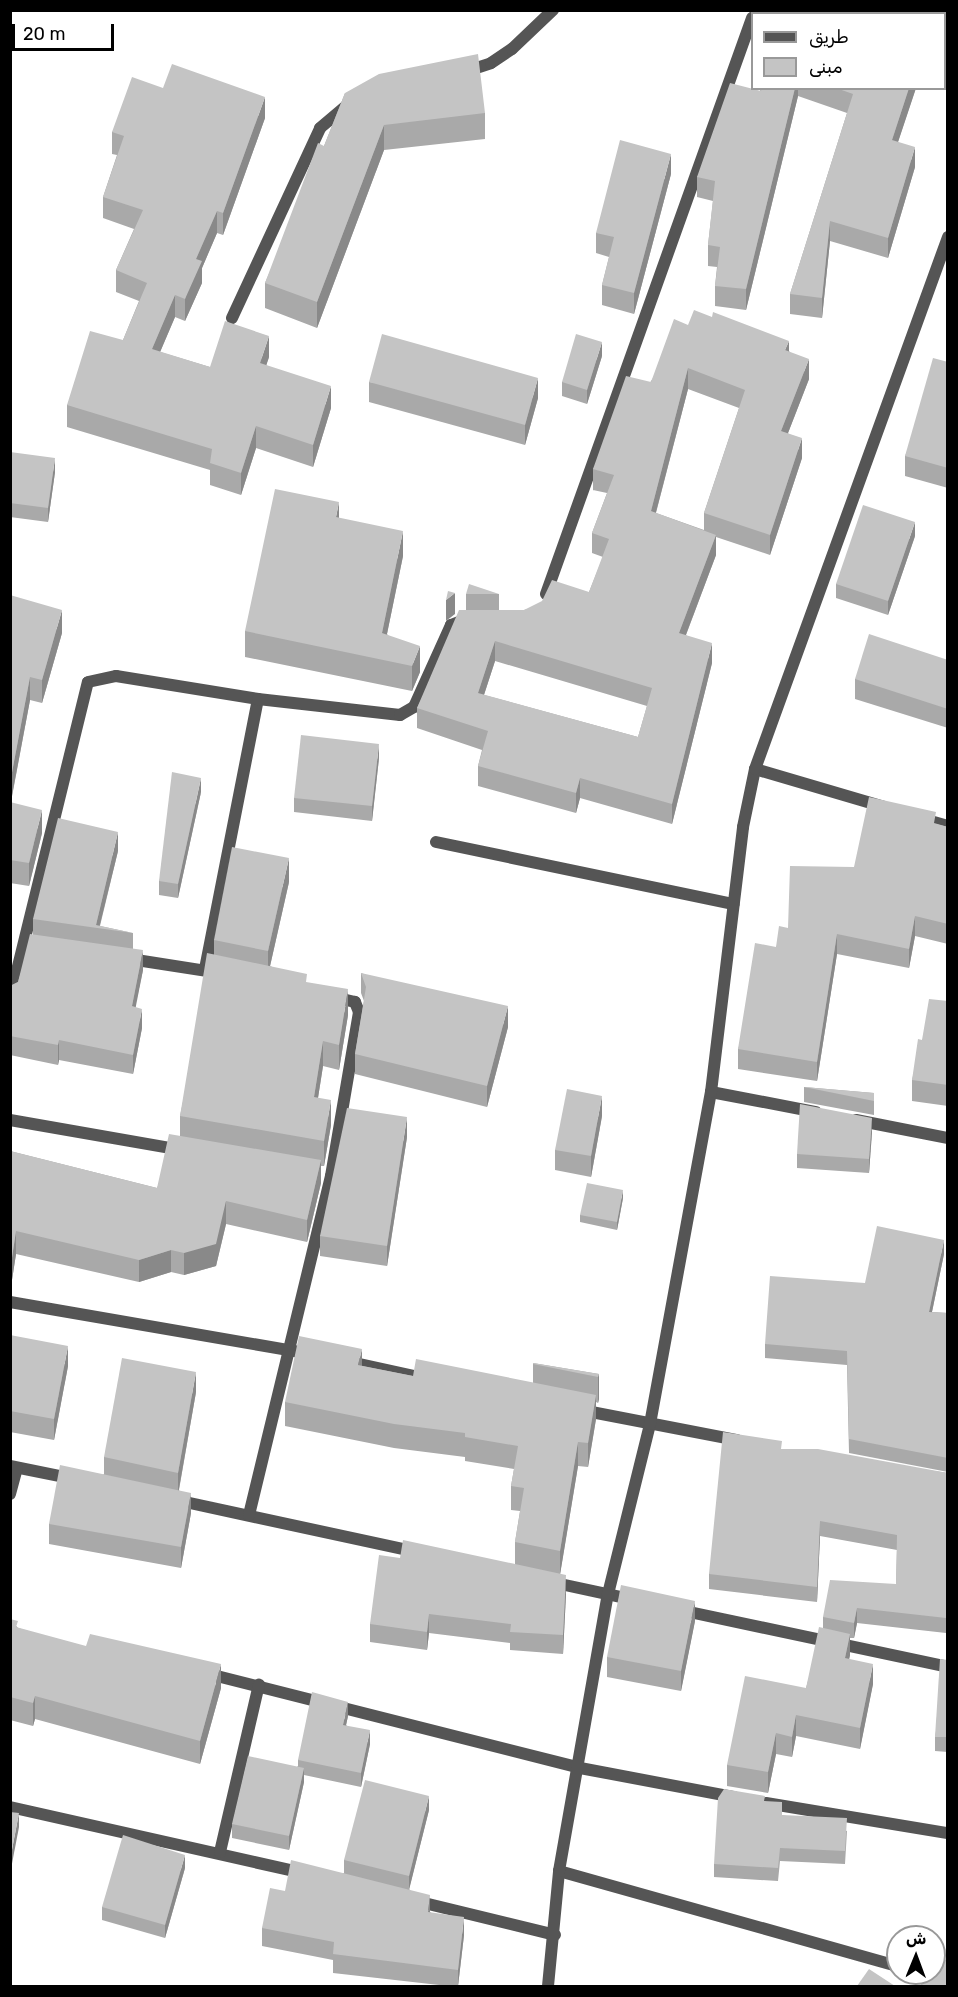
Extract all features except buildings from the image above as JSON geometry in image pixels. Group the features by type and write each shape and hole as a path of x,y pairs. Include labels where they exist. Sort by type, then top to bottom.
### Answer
{"street":[{"path":"452,75 474,70 505,54 553,10"},
{"path":"543,603 751,22"},
{"path":"232,318 320,129 331,116 359,98"},
{"path":"548,1986 560,1871 580,1768 608,1594 650,1424 711,1092 734,904 755,769 948,237"},
{"path":"10,999 27,945 88,682 116,676 258,699 400,716 414,707 451,626 465,619 484,621"},
{"path":"204,970 258,699"},
{"path":"755,769 948,826"},
{"path":"436,842 734,904"},
{"path":"113,957 238,977"},
{"path":"249,1515 290,1350 359,1012 349,1000 316,993"},
{"path":"711,1092 948,1138"},
{"path":"10,1120 194,1152"},
{"path":"10,1302 290,1350 441,1381"},
{"path":"568,1407 754,1443"},
{"path":"10,1494 14,1467 86,1482"},
{"path":"168,1498 434,1556"},
{"path":"538,1579 643,1602"},
{"path":"666,1607 948,1667"},
{"path":"192,1670 259,1684 580,1768 948,1833"},
{"path":"220,1852 259,1684"},
{"path":"10,1808 220,1852 312,1875"},
{"path":"560,1871 886,1963"},
{"path":"405,1898 555,1935"}]}
